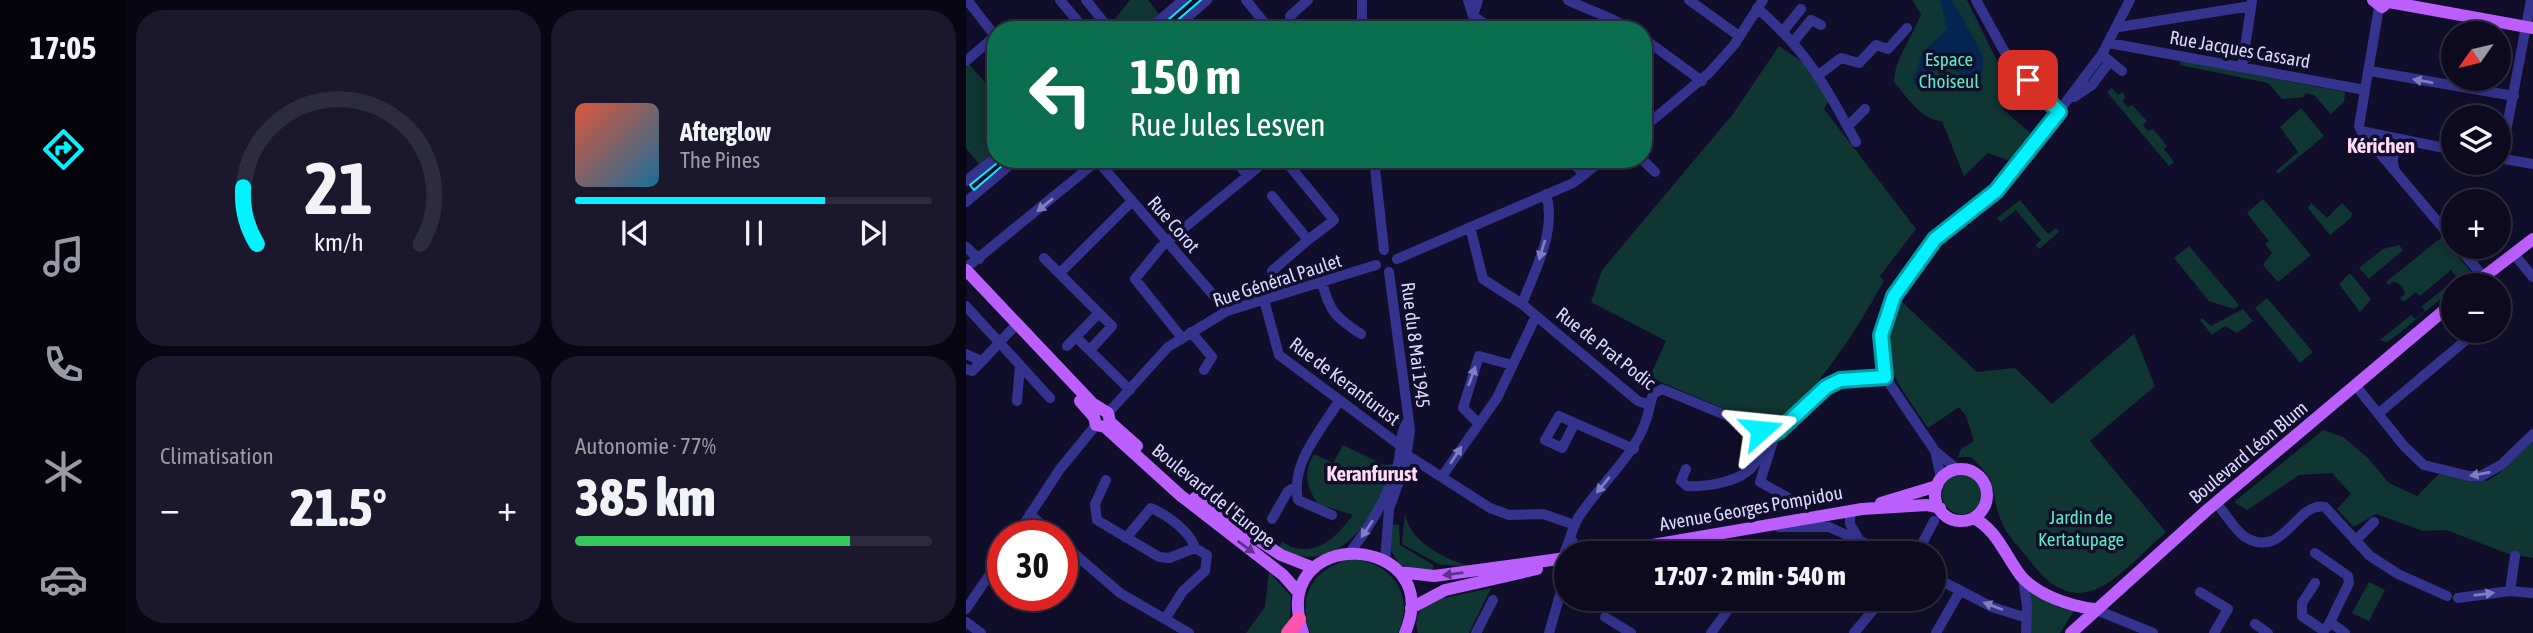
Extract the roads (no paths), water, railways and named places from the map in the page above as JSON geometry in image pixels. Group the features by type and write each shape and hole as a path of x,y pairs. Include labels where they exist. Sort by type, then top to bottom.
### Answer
{"highway":[{"path":"1288,633 1301,626"}],"main road":[{"path":"2383,2 2529,27"},
{"path":"2487,273 2533,240"},
{"name":"Boulevard de l'Europe","path":"966,269 1102,419 1212,522 1283,575 1300,593"},
{"name":"Boulevard de l'Europe","path":"966,278 1015,326"},
{"name":"Boulevard Léon Blum","path":"2071,633 2094,609 2216,503 2441,314"},
{"name":"Boulevard de l'Europe","path":"1102,419 1187,492 1229,522 1281,555 1314,568"},
{"path":"1957,469 1970,471 1982,479 1987,491 1985,505 1997,528 2036,580 2054,592 2094,609 2067,603 2023,578 1984,524 1972,518 1954,519 1940,508 1936,498 1939,482 1957,469"},
{"name":"Avenue Georges Pompidou","path":"1856,510 1939,482"},
{"name":"Avenue Georges Pompidou","path":"1672,541 1856,510 1927,505 1940,508"},
{"path":"1972,518 1985,505"},
{"path":"1301,626 1300,593 1314,568 1325,560 1351,551 1385,561 1399,572 1410,595 1407,632"},
{"path":"1399,572 1434,576 1554,562"},
{"path":"1411,608 1445,590 1554,563"}],"street":[{"path":"967,0 987,26"},
{"path":"1060,0 1078,21"},
{"path":"1086,0 1103,21"},
{"path":"1158,21 1183,0"},
{"path":"1183,21 1208,0"},
{"path":"1246,0 1262,21"},
{"path":"1290,21 1290,16 1309,0"},
{"path":"1362,0 1362,21"},
{"path":"1468,0 1473,16 1480,21"},
{"path":"1473,16 1478,0"},
{"path":"1568,0 1592,13 1618,21"},
{"path":"1689,0 1739,36"},
{"path":"1976,0 2004,51 2062,108"},
{"path":"1957,469 1935,451 1885,377 1881,335 1894,296 1935,239 1996,191 2106,57 2109,43 2130,0"},
{"path":"2511,109 2529,27 2531,0"},
{"path":"2383,2 2365,90 2361,131 2441,226"},
{"path":"2119,27 2252,3 2242,67"},
{"path":"1652,120 1702,81 1739,36 1760,4 1794,41 1819,74 1856,142"},
{"path":"1784,30 1801,9"},
{"path":"1794,41 1811,20 1821,25"},
{"path":"1819,74 1841,58 1858,63 1876,45 1888,49 1906,28"},
{"path":"966,61 987,43"},
{"name":"Rue Jacques Cassard","path":"2109,43 2365,90"},
{"path":"1652,45 1702,81"},
{"path":"2106,57 2122,71"},
{"path":"2370,71 2514,96"},
{"path":"1848,126 1865,109"},
{"path":"2361,131 2441,148"},
{"path":"2396,175 2392,163 2393,154 2402,141"},
{"path":"2511,160 2533,164"},
{"path":"966,181 987,164"},
{"path":"966,202 1006,168"},
{"path":"966,269 1087,168"},
{"name":"Rue Corot","path":"1103,168 1227,312"},
{"path":"1241,168 1248,176"},
{"path":"1204,370 1212,357 1186,335 1135,279 1167,242 1257,168"},
{"path":"1283,294 1272,271 1334,220 1291,168"},
{"path":"1375,168 1384,250"},
{"path":"1578,168 1584,175"},
{"path":"1397,259 1546,194 1593,168"},
{"path":"1651,168 1655,172"},
{"path":"1522,304 1544,247 1550,208 1546,194"},
{"path":"1272,196 1308,240"},
{"path":"1060,273 1131,202"},
{"name":"Rue de Prat Podic","path":"1470,227 1483,279 1522,304 1638,401 1650,405 1653,394 1662,389 1772,434"},
{"path":"966,247 979,259"},
{"path":"1384,250 1392,252 1397,259 1396,267 1389,272 1382,271 1376,265 1377,256 1384,250"},
{"path":"2514,254 2533,277"},
{"path":"1044,258 1112,327 1090,350"},
{"path":"2468,259 2480,273"},
{"name":"Rue Général Paulet","path":"1026,520 1059,469 1102,419 1159,356 1186,335 1227,312 1376,265"},
{"name":"Rue du 8 Mai 1945","path":"1385,561 1384,538 1388,509 1404,450 1407,422 1403,360 1389,272"},
{"path":"1322,282 1328,306 1343,322 1361,334"},
{"name":"Rue de Keranfurust","path":"1264,300 1279,355 1404,450 1489,507 1509,515 1543,514 1575,525"},
{"path":"966,306 1050,398"},
{"path":"1067,346 1098,314"},
{"path":"1443,475 1497,398 1536,316"},
{"path":"966,369 972,371 979,360 1015,326"},
{"path":"1076,337 1130,390"},
{"path":"2379,413 2462,343"},
{"path":"966,354 979,360"},
{"path":"1478,423 1463,408 1479,356 1512,365"},
{"path":"1017,401 1020,365"},
{"path":"1686,469 1681,481 1687,486 1732,479 1745,474 1754,465 1772,434 1779,431 1826,387 1840,380 1885,377"},
{"path":"2356,386 2415,459 2424,465 2469,476 2493,471 2533,434"},
{"path":"1332,515 1298,500 1295,488 1301,463 1339,401"},
{"path":"1572,540 1575,525 1602,486 1634,449 1642,434 1650,405"},
{"path":"1576,423 1634,449"},
{"path":"1772,434 1773,441 1760,482 1787,497"},
{"name":"Rue du 8 Mai 1945","path":"1351,551 1381,506 1404,450"},
{"path":"1935,451 1939,482"},
{"path":"1106,480 1095,504 1097,520 1165,558 1195,548"},
{"path":"1272,519 1288,491 1295,488"},
{"path":"2216,503 2244,537 2271,542 2315,507 2325,507 2370,556 2398,573 2447,596"},
{"path":"1126,538 1151,508 1173,522 1192,540 1195,548 1207,555 1205,570 1183,591 1165,619"},
{"path":"1839,530 1850,524 1856,510"},
{"path":"1030,514 1037,520"},
{"path":"1923,541 1934,521"},
{"path":"2355,541 2374,522"},
{"path":"1850,524 1858,539"},
{"path":"1760,525 1839,530 1862,541"},
{"path":"2315,553 2348,576 2348,583 2326,629"},
{"path":"2510,592 2515,556"},
{"path":"1078,557 1120,593 1189,633"},
{"path":"966,609 987,578"},
{"path":"2023,578 2026,633"},
{"path":"1946,583 1992,607 2027,618"},
{"path":"2315,583 2302,603 2302,616 2326,629 2346,633"},
{"path":"1936,633 1960,591"},
{"path":"2458,598 2510,592 2533,593"},
{"path":"2200,593 2228,609 2214,633"},
{"path":"1476,633 1493,600"},
{"path":"2094,609 2154,633"},
{"path":"1549,633 1555,611"},
{"path":"1713,633 1728,611"},
{"path":"1854,633 1872,611"},
{"path":"1605,617 1627,632"},
{"path":"966,622 981,633"},
{"path":"2255,625 2269,633"}],"water":[{"path":"1940,0 1952,0 1983,59 1982,75 1969,86 1958,72 1947,68 1930,73 1917,86 1913,82 1922,53 1947,29"}],"tram line":[{"path":"1171,21 1169,19 1191,0"},
{"path":"1176,21 1201,0"},
{"path":"991,168 970,185 974,190 1000,168"}],"district":[{"name":"Kérichen","path":"2381,145"},
{"name":"Keranfurust","path":"1372,473"}],"park label":[{"name":"Espace Choiseul","path":"1949,70"},
{"name":"Jardin de Kertatupage","path":"2081,528"}]}
